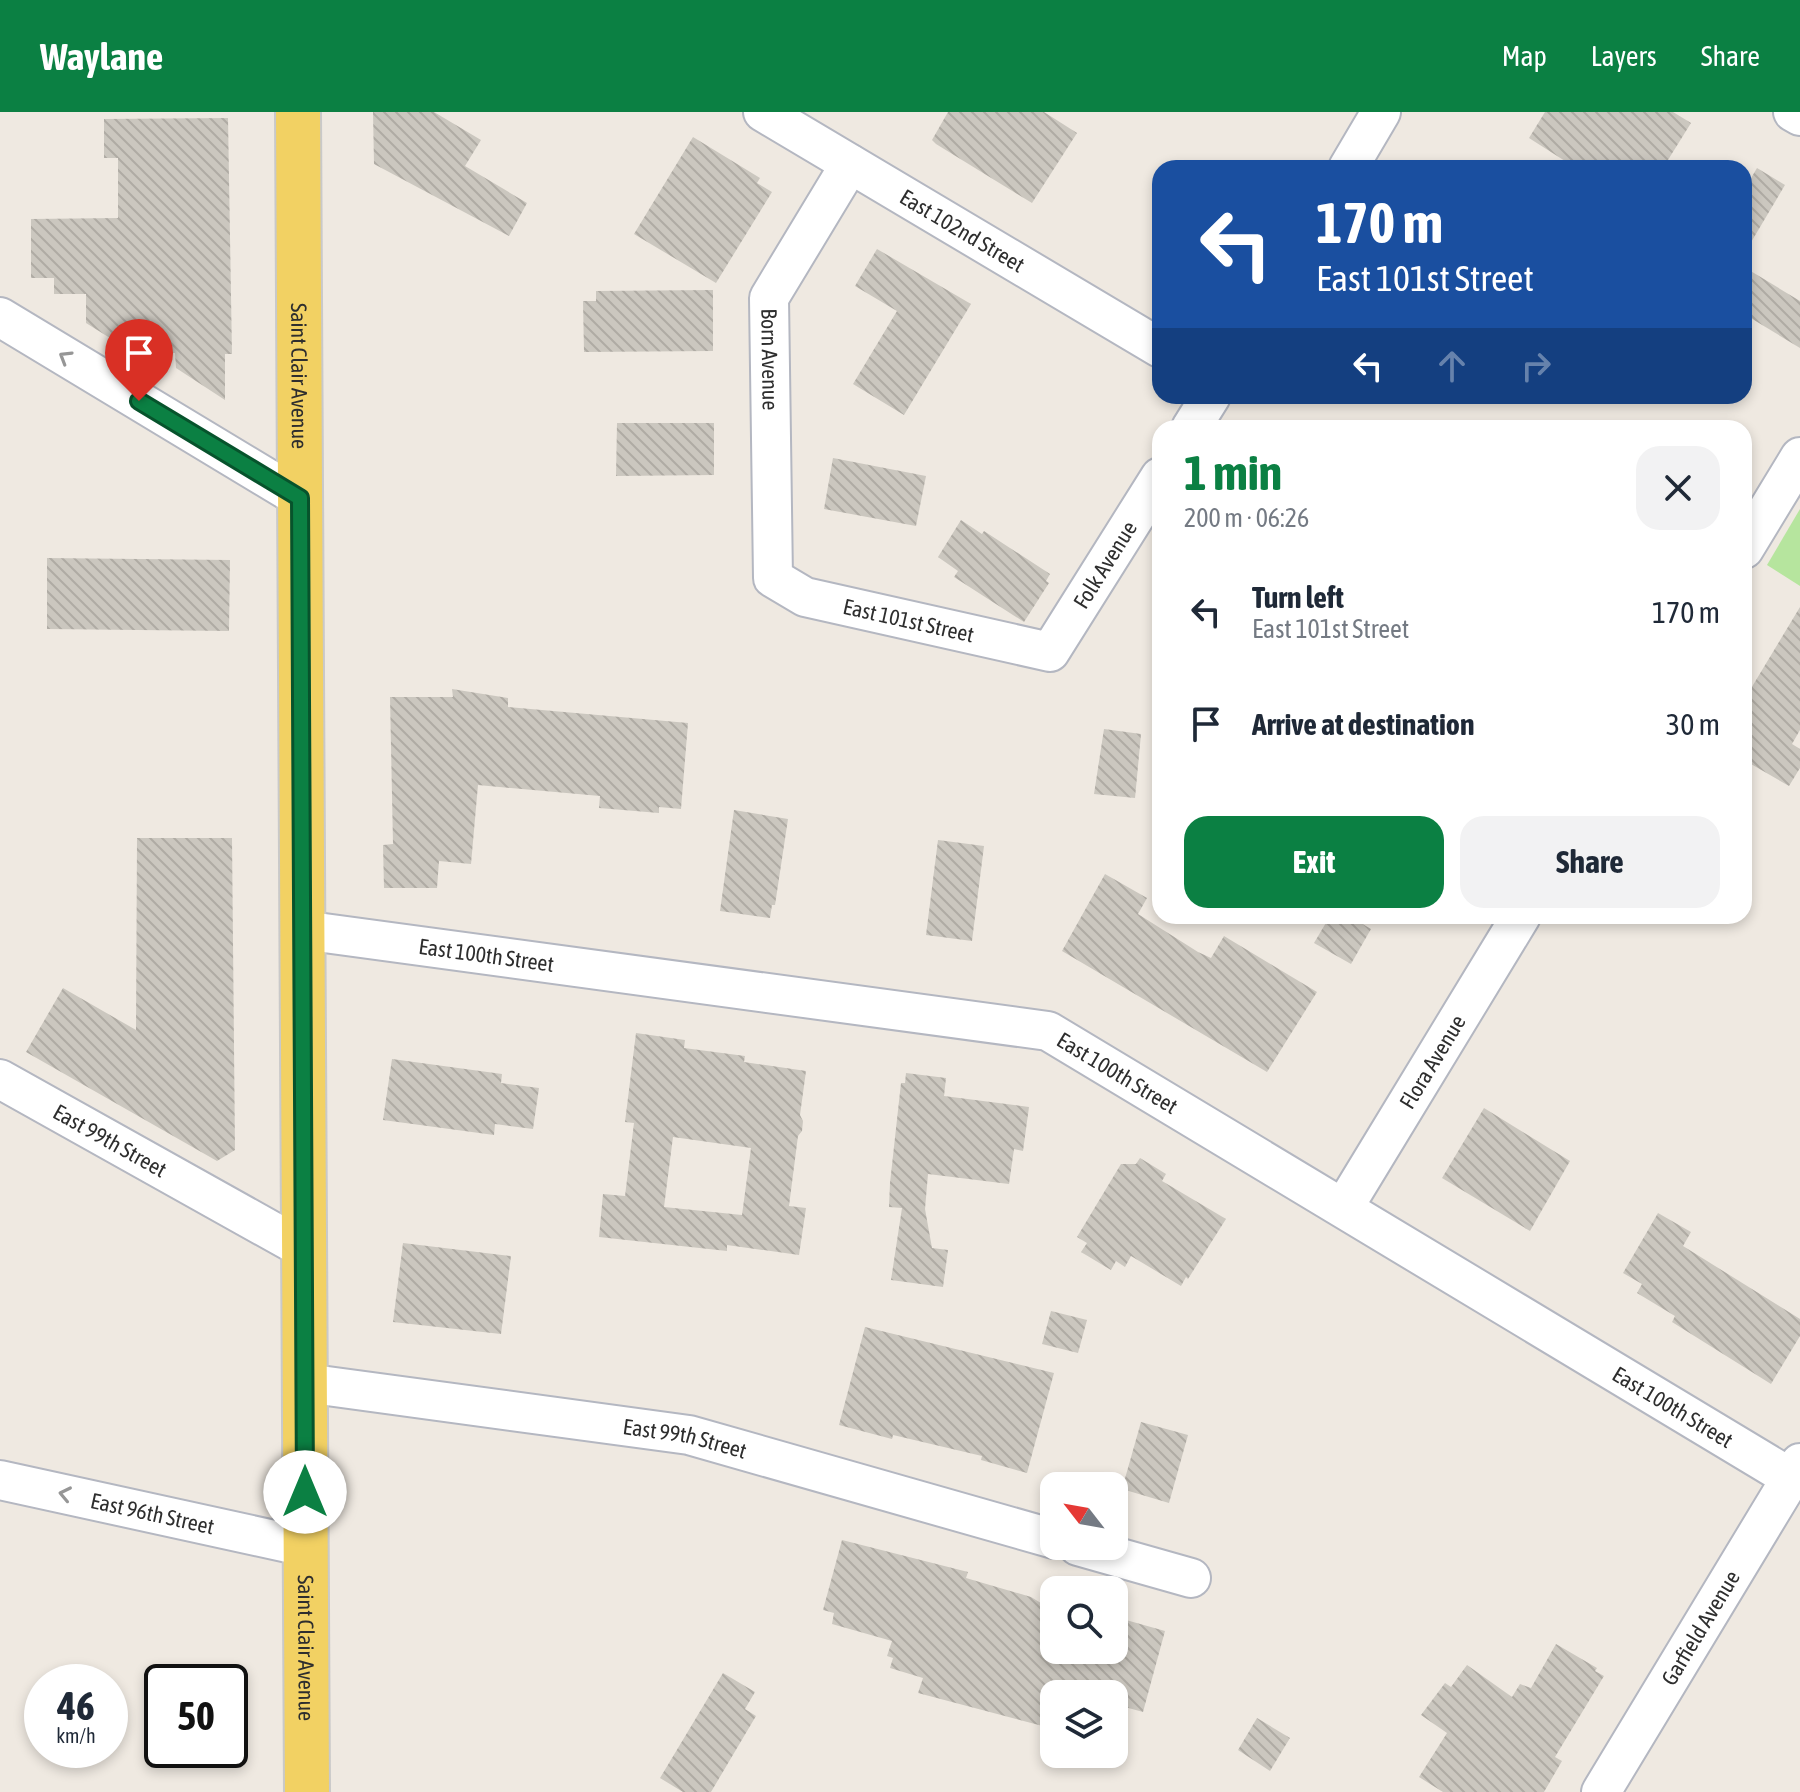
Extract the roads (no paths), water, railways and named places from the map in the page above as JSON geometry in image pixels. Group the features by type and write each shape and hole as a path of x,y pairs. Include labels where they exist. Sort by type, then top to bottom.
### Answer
{"main road":[{"name":"Saint Clair Avenue","path":"298,112 306,1547 315,1791"}],"street":[{"name":"East 102nd Street","path":"763,112 1152,343"},
{"path":"1353,160 1381,112"},
{"path":"1793,112 1800,116"},
{"name":"Born Avenue","path":"773,578 769,298 850,164"},
{"path":"0,317 300,498"},
{"path":"1752,536 1800,457"},
{"name":"Folk Avenue","path":"1050,652 1152,490"},
{"name":"East 101st Street","path":"773,578 805,597 1050,652"},
{"name":"Flora Avenue","path":"1344,1207 1516,924"},
{"name":"East 100th Street","path":"302,930 1048,1031 1796,1470"},
{"name":"East 99th Street","path":"0,1079 304,1249"},
{"name":"East 99th Street","path":"305,1383 689,1435 1040,1535"},
{"name":"Garfield Avenue","path":"1601,1792 1796,1470"},
{"name":"East 96th Street","path":"0,1480 306,1547"},
{"path":"1127,1560 1191,1578"}]}
